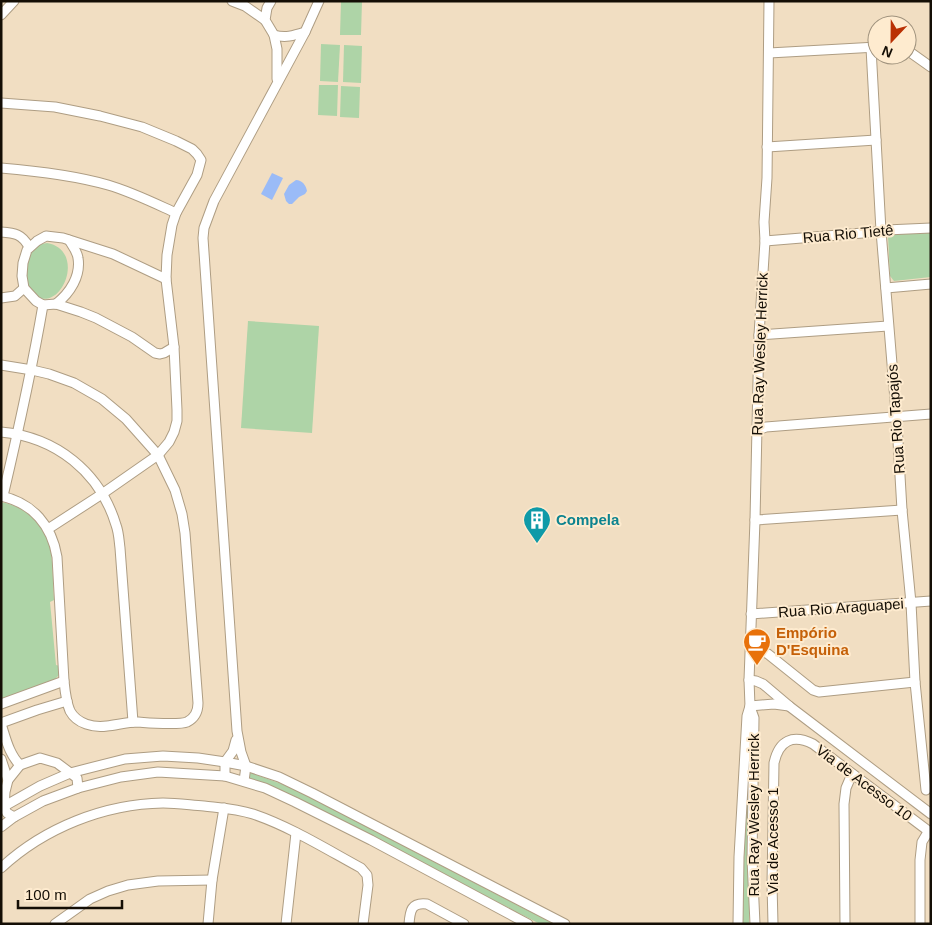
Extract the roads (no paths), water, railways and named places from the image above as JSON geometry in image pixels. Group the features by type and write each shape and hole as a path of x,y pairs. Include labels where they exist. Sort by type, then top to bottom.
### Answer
{"street":[{"path":"1,16 14,1"},
{"path":"232,1 245,6 265,20 274,35 277,49 277,82"},
{"path":"265,20 267,8 271,1"},
{"path":"244,781 246,766 237,731 202,238 214,200 305,32 319,1"},
{"name":"Rua Ray Wesley Herrick","path":"754,924 752,858 754,718 750,706 749,680 759,335 765,241 770,1"},
{"path":"274,35 284,38 305,32"},
{"path":"769,53 867,48"},
{"path":"917,57 931,67"},
{"name":"Rua Rio Tapajós","path":"874,65 876,140 888,326 911,603 915,682 928,790"},
{"path":"1,103 55,107 142,127 192,149 201,160 199,168 176,213 167,255 166,279 174,347 177,421 174,432 169,442 158,455 48,529"},
{"path":"767,147 876,140"},
{"path":"1,168 77,177 117,188 176,213"},
{"name":"Rua Rio Tietê","path":"765,241 931,228"},
{"path":"1,232 12,232 20,235 29,247"},
{"path":"166,279 113,254 62,238 46,236 29,247 24,256 22,276 24,288 36,302 43,305 56,304 81,312 113,326 155,353 164,353 174,347"},
{"path":"56,304 63,299 70,289 78,271 78,257 68,240"},
{"path":"886,288 931,284"},
{"path":"1,298 15,296 24,288"},
{"path":"1,366 32,370 74,383 102,399 126,419 158,455 175,490 185,533 198,707 194,717 188,722 133,722 96,727 77,719 71,712 67,701 64,681 57,557 53,539 40,518 26,506 2,496 32,370 43,305"},
{"path":"759,335 888,326"},
{"path":"756,431 766,427 931,414"},
{"path":"1,432 18,433 49,444 65,454 92,479 111,511 117,527 120,548 133,722"},
{"path":"755,520 902,510"},
{"name":"Rua Rio Araguapei","path":"751,614 931,601"},
{"path":"751,646 768,654 813,690 819,692 915,682"},
{"path":"749,680 763,684 931,814"},
{"path":"1,704 64,681"},
{"path":"20,765 11,753 1,724 67,701"},
{"path":"750,706 774,704 789,706"},
{"name":"Rua Ray Wesley Herrick","path":"738,924 739,858 745,744 747,716 750,706"},
{"path":"225,776 225,762 233,752 237,731"},
{"name":"Via de Acesso 10","path":"795,738 813,744 930,832"},
{"name":"Via de Acesso 1","path":"774,924 772,884 774,763 776,754 782,745 795,738"},
{"path":"3,808 40,786 70,773 125,759 163,756 198,758 246,766 279,777 312,793 565,924"},
{"path":"14,817 3,808 8,780 20,765 40,758 57,764 77,778 78,788"},
{"path":"1,759 8,780"},
{"path":"1,827 14,817 43,801 78,788 121,777 158,772 225,776 265,788 296,802 528,924"},
{"path":"845,924 844,804 846,788 852,774"},
{"path":"906,795 928,790"},
{"path":"1,868 33,843 61,827 103,812 129,806 163,803 224,808 253,814 296,833 361,868 367,875 368,885 363,924"},
{"path":"208,924 212,880 224,808"},
{"path":"920,924 920,860 922,842 930,832"},
{"path":"286,924 296,833"},
{"path":"55,924 90,899 128,885 158,881 212,880"},
{"path":"408,924 414,906 420,903 427,904 464,924"}],"water":[{"path":"272,173 283,178 272,200 261,194"},
{"path":"296,180 303,183 307,191 292,204 289,204 284,194 289,185"}],"place":[{"name":"Compela","path":"537,544"},
{"name":"Empório D'Esquina","path":"757,666"}]}
